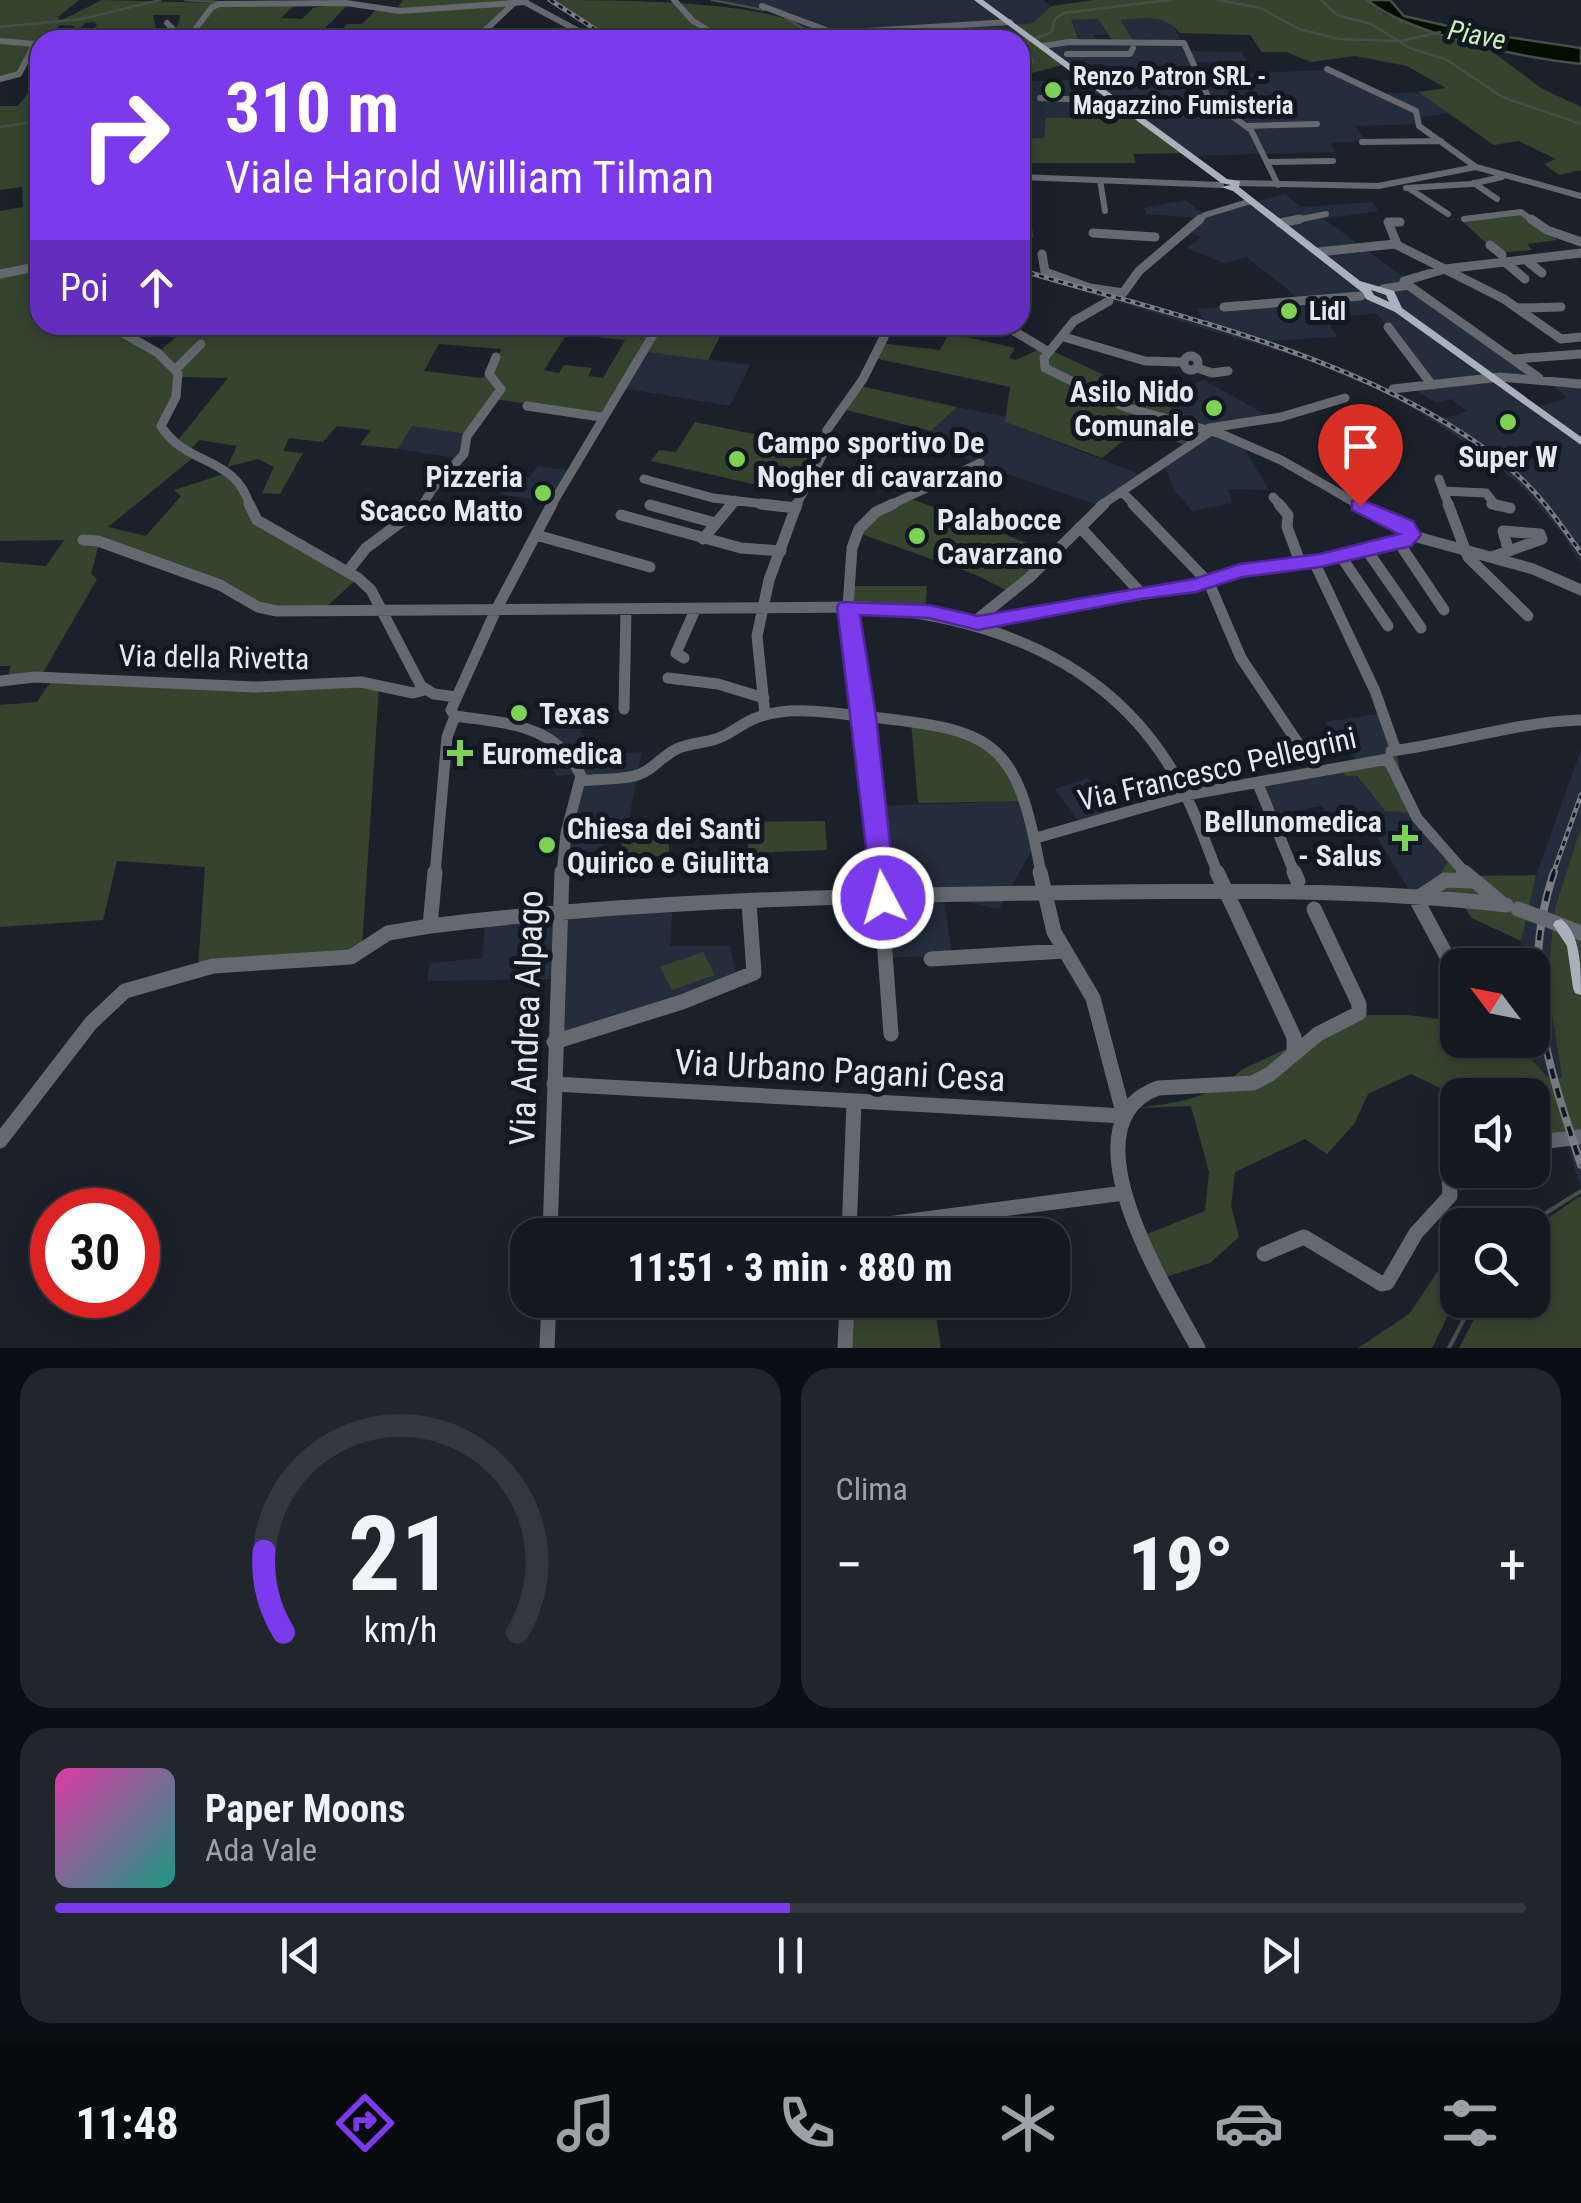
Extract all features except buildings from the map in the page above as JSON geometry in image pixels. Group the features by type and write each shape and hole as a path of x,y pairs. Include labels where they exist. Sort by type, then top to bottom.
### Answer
{"main road":[{"path":"978,0 1020,30"},
{"path":"1030,37 1581,444"},
{"path":"1556,923 1581,919"},
{"path":"1556,923 1575,944 1581,988"}],"street":[{"path":"674,0 693,22 707,30"},
{"path":"487,30 520,2"},
{"path":"195,30 212,6 230,4 348,3 394,11 520,2 575,30"},
{"path":"762,6 792,15 807,27 818,30"},
{"path":"862,30 1010,22"},
{"path":"167,23 174,30"},
{"path":"0,42 30,44"},
{"path":"1041,45 1183,42 1213,104 1247,126 1278,184"},
{"path":"1067,54 1130,54 1133,48"},
{"path":"0,79 20,73 30,57"},
{"path":"1327,69 1404,103 1419,114 1418,123 1479,168 1581,196"},
{"path":"1084,76 1197,74"},
{"path":"1040,98 1117,100"},
{"path":"1247,126 1317,124"},
{"path":"1362,142 1441,141"},
{"path":"1268,162 1332,161"},
{"path":"1382,186 1479,168"},
{"path":"1030,177 1406,188 1474,184 1506,176"},
{"path":"1100,180 1105,211"},
{"path":"1474,184 1548,230 1581,242"},
{"path":"1406,188 1425,196 1448,214"},
{"path":"1042,254 1045,272 1094,289 1121,293 1205,214 1252,201"},
{"path":"1464,220 1521,212"},
{"path":"1280,223 1326,214"},
{"path":"1397,244 1388,222 1400,222"},
{"path":"1093,233 1175,239"},
{"path":"1318,252 1397,244 1519,308 1561,339 1581,337"},
{"path":"1490,245 1525,279"},
{"path":"1581,253 1504,259 1404,282 1539,378 1554,384 1581,384"},
{"path":"1567,255 1581,266"},
{"path":"1526,260 1542,273"},
{"path":"0,274 30,268"},
{"path":"1224,307 1380,293 1408,285"},
{"path":"1064,337 1063,332 1074,321 1108,301"},
{"path":"1519,308 1561,308"},
{"path":"1388,328 1432,385"},
{"path":"126,335 158,353 179,376 176,398 161,426 170,443 234,476 247,492 257,520 348,571 371,590 425,690"},
{"path":"654,335 601,417 536,535 496,610 450,712 540,730 575,763 581,781 638,776 678,748 718,739 765,715 798,710 949,727 988,744 1018,778 1031,816 1044,892 1064,951 1092,997 1124,1116"},
{"path":"765,715 758,636 762,608 796,508 824,452 827,430 863,379 885,335"},
{"path":"1020,335 1048,352"},
{"path":"1064,337 1042,363 1048,370 1281,460 1356,504 1406,526 1410,535"},
{"path":"1064,337 1145,361 1196,359 1201,364 1197,368 1212,373 1228,372"},
{"path":"175,370 201,344"},
{"path":"1515,360 1581,354"},
{"path":"348,571 366,548 424,505 432,488 464,454 467,436 501,390 489,374 496,357"},
{"path":"1393,389 1494,378 1539,378"},
{"path":"976,622 1122,492 1208,431 1282,417 1345,398"},
{"path":"527,406 601,417"},
{"path":"891,1034 883,898 848,607 852,548 859,528 876,512 976,464"},
{"path":"644,480 734,500 796,508"},
{"path":"1510,508 1493,506 1486,493 1441,485 1462,548 1528,616"},
{"path":"1122,492 1209,582 1241,658 1316,770"},
{"path":"1272,496 1288,515 1287,528 1300,562"},
{"path":"703,538 734,500"},
{"path":"650,505 714,523"},
{"path":"621,515 703,538 781,551"},
{"path":"1080,527 1140,592"},
{"path":"536,535 650,568"},
{"path":"976,622 1209,582 1234,572 1320,560 1398,542 1410,535 1533,568 1581,590"},
{"path":"82,540 98,541 214,583 263,609 848,607 929,612 976,622 1050,652 1124,705 1160,750 1186,796 1226,894 1294,1037 1289,1062 1255,1082 1227,1087 1156,1088 1137,1098 1124,1116 1118,1146 1124,1194 1135,1226 1198,1348"},
{"path":"1398,542 1444,610"},
{"path":"1366,549 1421,628"},
{"path":"1492,557 1508,549"},
{"path":"1340,555 1388,626"},
{"path":"1320,560 1317,568 1374,691 1412,810 1445,853 1474,882 1512,907"},
{"path":"624,709 626,610"},
{"path":"684,658 676,653 695,610"},
{"name":"Via della Rivetta","path":"0,680 34,676 256,687 361,682 456,698"},
{"path":"668,678 718,684 764,698"},
{"path":"430,926 447,737 455,716"},
{"name":"Via Francesco Pellegrini","path":"1036,842 1058,831 1186,796 1394,756 1539,721 1581,720"},
{"name":"Via Andrea Alpago","path":"550,1218 559,910 565,841 581,781"},
{"path":"1258,784 1298,880"},
{"name":"Via Francesco Pellegrini","path":"1031,816 1058,831"},
{"path":"1445,853 1445,880"},
{"path":"1417,897 1445,880 1474,882"},
{"path":"1460,898 1474,882"},
{"path":"0,1141 100,1012 132,987 222,965 352,958 388,933 430,926 559,910 1044,892 1460,898 1512,907 1581,933"},
{"path":"1417,897 1443,948"},
{"path":"554,1042 700,995 754,973 749,903"},
{"path":"1294,1052 1360,1010 1314,909"},
{"path":"931,959 1064,951"},
{"name":"Via Urbano Pagani Cesa","path":"554,1084 1124,1116"},
{"path":"850,1218 854,1101"},
{"path":"1550,1141 1581,1137"},
{"path":"1264,1254 1304,1237 1386,1283 1416,1233 1450,1196 1450,1188"},
{"path":"950,1218 1124,1194"},
{"path":"547,1348 548,1318"},
{"path":"844,1348 845,1318"}],"shaded area":[{"path":"714,0 1043,0 1051,6 1033,23 1015,25 1021,30 805,30 777,10"},
{"path":"1155,17 1172,23 1186,51 1241,52 1248,63 1192,62 1200,75 1330,70 1380,94 1418,92 1453,113 1423,117 1421,124 1355,126 1366,141 1330,143 1335,152 1192,156 1140,118 1047,118 1044,138 1030,137 1030,81 1060,81 1083,77 1074,69 1106,68 1104,64 1067,64 1043,47 1071,20 1098,19 1107,34 1094,35 1097,42 1133,41 1119,20"},
{"path":"1285,194 1301,207 1373,202 1378,211 1324,219 1541,378 1499,379 1534,408 1567,398 1549,382 1581,383 1581,564 1561,532 1523,488 1485,455 1390,393 1307,360 1030,275 1030,272 1208,324 1196,309 1302,301 1246,257 1226,264 1187,248 1201,237 1185,231 1200,218 1146,214 1144,208 1185,200 1206,215","holes":["1377,314 1433,386 1412,388 1436,403 1451,399 1467,411 1446,418 1350,371 1266,341 1338,337 1324,317"]},
{"path":"640,350 750,365 730,406 622,388"},
{"path":"1204,380 1270,417 1213,429 1240,441 1269,490 1228,489 1232,503 1192,511 1175,491 1162,461 1209,430 1153,398"},
{"path":"957,407 1006,417 1005,422 1142,475 1100,506 919,443"},
{"path":"412,426 467,434 461,459 398,449"},
{"path":"538,466 571,471 553,503 501,494 514,474 530,477"},
{"path":"1384,713 1397,756 1356,760 1325,722"},
{"path":"580,727 592,756 642,752 626,834 564,866 576,774 556,776 547,756 559,750 539,728"},
{"path":"1581,750 1581,827 1555,908 1550,954 1550,948 1521,948 1530,892"},
{"path":"1337,764 1356,776 1385,811 1410,813 1449,860 1429,891 1414,898 1365,818 1330,821 1322,806 1268,816 1255,782"},
{"path":"1088,778 1114,815 1082,826 1055,789"},
{"path":"1025,801 1038,839 999,909 944,897 952,955 884,958 872,806"},
{"path":"673,904 670,946 730,946 737,978 556,1043 558,979 427,981 430,963 482,958 486,918"},
{"path":"1550,1000 1562,1078 1581,1137 1581,1189 1550,1078 1532,1058 1550,1058"}],"green space":[{"path":"0,0 79,0 58,17 60,21 102,0 257,4 272,0 268,3 296,4 281,18 302,19 313,8 326,6 302,4 312,0 349,3 324,30 175,30 181,15 153,15 156,30 92,30 97,25 94,22 85,23 79,30 60,25 55,30 30,30 30,59 22,74 0,78"},
{"path":"403,0 518,0 485,30 342,30 347,24 362,24 377,9 396,10"},
{"path":"552,0 728,8 764,13 805,30 600,30"},
{"path":"1094,0 1367,0 1384,14 1485,46 1541,88 1581,107 1581,170 1559,175 1544,164 1556,159 1519,141 1494,145 1418,92 1446,88 1407,66 1355,56 1311,62 1286,52 1262,52 1250,35 1180,33 1167,22 1153,18 1120,20 1134,42 1113,42 1098,19 1071,20 1079,42 1044,47 1067,64 1030,73 1030,30 1019,30 1014,25 1033,23 1051,6"},
{"path":"30,91 30,335 123,335 156,354 178,335 566,335 544,370 559,373 564,365 592,368 588,376 603,378 625,340 577,335 721,335 708,360 640,351 605,414 494,399 467,434 412,426 398,449 360,445 371,430 337,426 323,442 289,438 283,451 303,453 280,494 262,493 274,467 258,459 227,467 237,446 199,440 187,454 194,457 108,527 146,536 181,496 174,490 230,472 255,516 357,579 325,608 279,611 104,545 98,548 91,574 97,579 40,678 7,678 11,666 0,666 0,562 46,566 64,540 0,541 0,211 23,207 22,187 0,190 0,106 18,106","holes":["439,344 500,349 501,350 489,374 482,378 424,371","181,377 228,378 175,444 160,420"]},
{"path":"1046,118 1140,118 1188,153 1133,154 1136,163 1030,163 1030,138 1044,138"},
{"path":"1517,212 1557,240 1527,244 1532,250 1497,253 1461,220"},
{"path":"948,335 1015,348 1009,358 1016,360 1044,347 1153,398 1210,430 1184,445 1142,425 1102,458 1005,422 1010,387 874,358 879,343 940,350"},
{"path":"860,386 957,407 931,431 842,409"},
{"name":"Campo sportivo De Nogher di cavarzano","path":"695,422 825,449 802,495 651,461 659,450 676,452"},
{"path":"905,497 1051,552 1010,592 974,574 861,534 864,525"},
{"path":"852,586 927,586 925,610 851,605"},
{"path":"53,678 379,687 362,948 351,955 198,968 205,867 117,861 103,920 0,927 0,705 37,702"},
{"path":"911,722 963,729 1015,769 1025,801 918,803"},
{"path":"1397,756 1410,813 1385,811 1357,776 1346,776 1337,764"},
{"path":"825,821 827,850 748,853 748,822"},
{"path":"1581,827 1581,1137 1556,1140 1550,1130 1550,1078 1440,1078 1440,1088 1411,1074 1368,1094 1354,1124 1327,1154 1305,1139 1235,1172 1231,1206 1239,1237 1210,1263 1159,1279 1137,1238 1205,1211 1209,1172 1191,1106 1137,1108 1205,1093 1241,1070 1359,1015 1440,1019 1440,1058 1529,1058 1547,1077 1562,1078 1550,1000 1555,908"},
{"path":"669,837 669,856 621,857 622,838"},
{"path":"1449,860 1464,876 1536,875 1521,941 1472,918 1459,900 1429,891"},
{"path":"703,952 715,975 672,990 660,967"},
{"path":"1581,1195 1581,1348 1459,1348 1475,1318 1550,1318 1550,1217"},
{"path":"1440,1268 1440,1318 1447,1318 1432,1348 1358,1348 1409,1314"},
{"path":"849,1318 936,1318 941,1348 847,1348"}],"water":[{"name":"Piave","path":"1367,0 1390,0 1404,16 1474,32 1581,48 1581,64 1500,50 1439,34 1386,13"}],"waterway":[{"path":"0,27 82,19 160,0"},
{"path":"185,0 219,2"},
{"path":"712,0 764,10"},
{"path":"1036,38 1051,33 1055,19 1064,13 1170,0"},
{"path":"1217,0 1261,8 1299,29 1339,39 1399,41"},
{"path":"1321,0 1337,15 1371,24 1399,41"},
{"path":"785,18 803,28"},
{"name":"Piave","path":"1399,41 1440,32"},
{"name":"Piave","path":"1399,41 1447,60 1502,97 1581,124"},
{"path":"1030,55 1030,64"},
{"path":"0,127 30,122"},
{"path":"1550,1211 1581,1191"},
{"path":"1449,1348 1465,1318"}],"railway":[{"path":"550,0 596,30"},
{"path":"1030,273 1210,324 1338,369 1399,397 1456,429 1518,475 1581,553"},
{"path":"1553,874 1581,795"},
{"path":"1554,872 1538,948 1541,1020 1557,1091 1581,1165"}],"place":[{"name":"Renzo Patron SRL - Magazzino Fumisteria","path":"1053,90"},
{"name":"Lidl","path":"1289,311"},
{"name":"Asilo Nido Comunale","path":"1214,408"},
{"name":"Super W","path":"1508,422"},
{"name":"Campo sportivo De Nogher di cavarzano","path":"737,459"},
{"name":"Pizzeria Scacco Matto","path":"543,493"},
{"name":"Palabocce Cavarzano","path":"917,536"},
{"name":"Texas","path":"519,713"},
{"name":"Euromedica","path":"460,753"},
{"name":"Bellunomedica - Salus","path":"1405,838"},
{"name":"Chiesa dei Santi Quirico e Giulitta","path":"547,845"}],"route":[{"path":"883,898 848,607 902,608 978,623 1196,585 1234,572 1320,560 1403,541 1410,535 1406,526 1360,506"}]}
